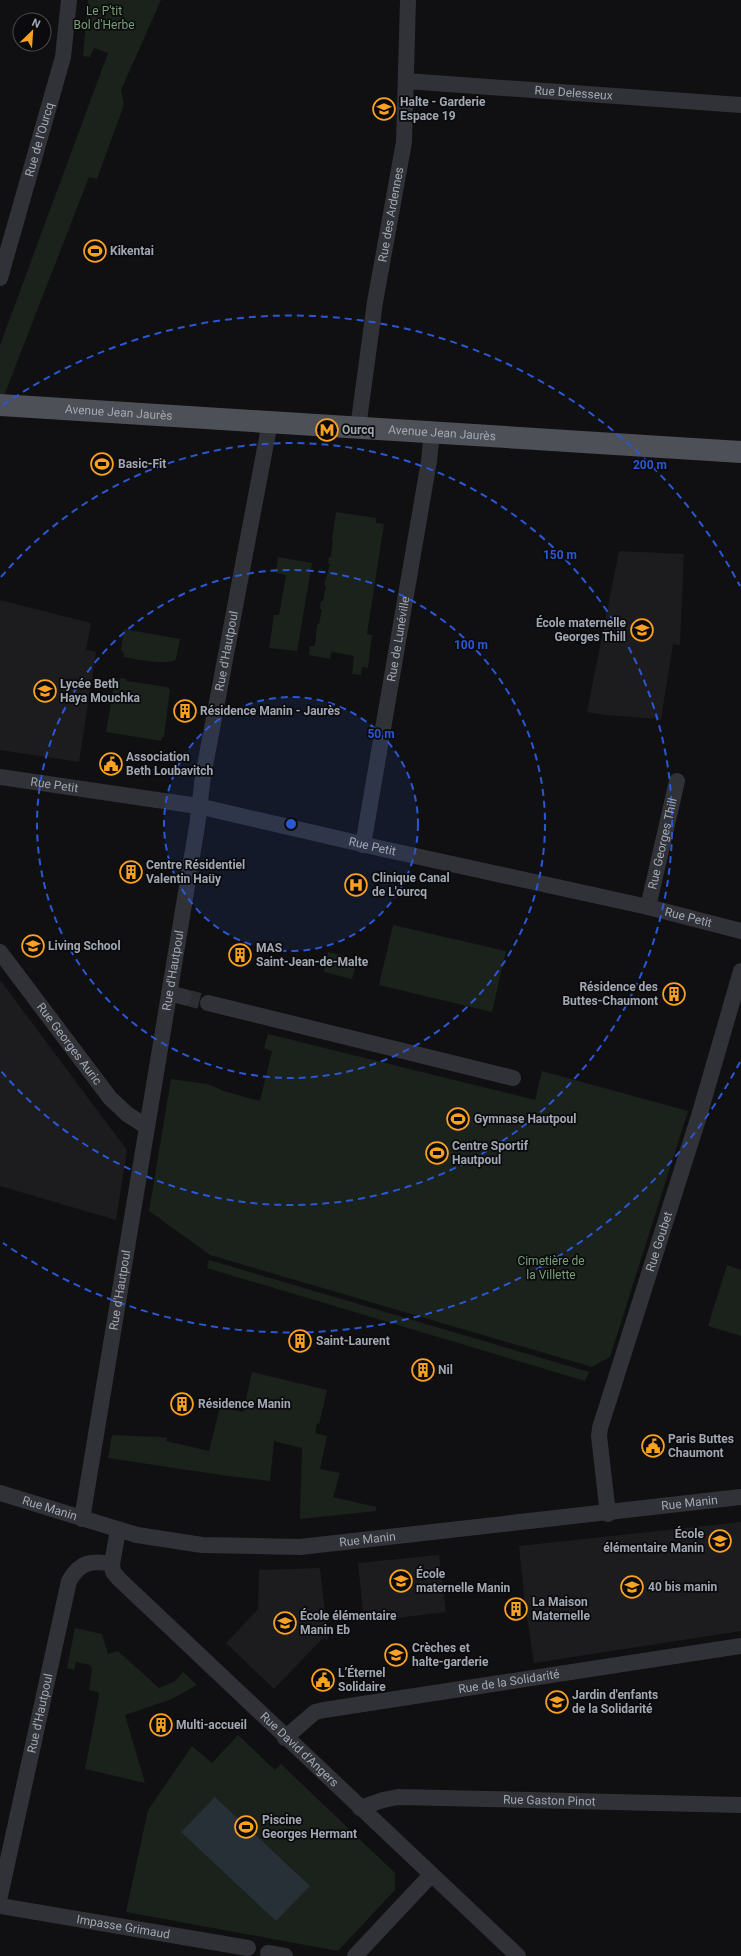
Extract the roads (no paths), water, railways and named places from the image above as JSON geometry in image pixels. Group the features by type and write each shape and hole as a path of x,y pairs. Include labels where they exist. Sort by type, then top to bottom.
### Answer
{"main road":[{"name":"Avenue Jean Jaurès","path":"0,405 741,452"}],"street":[{"name":"Rue de l'Ourcq","path":"0,278 63,57 69,0"},
{"name":"Rue des Ardennes","path":"358,428 375,302 404,142 408,0"},
{"name":"Rue Delesseux","path":"406,81 741,105"},
{"name":"Rue d'Hautpoul","path":"82,1520 147,1127 177,995 198,806 270,422"},
{"name":"Rue de Lunéville","path":"363,845 429,461 432,432"},
{"name":"Rue Petit","path":"0,777 198,806 363,845 648,907 741,931"},
{"name":"Rue Georges Thill","path":"648,907 677,781"},
{"name":"Rue Georges Auric","path":"0,952 110,1098 127,1114 147,1127"},
{"name":"Rue Goubet","path":"608,1514 599,1436 600,1428 699,1116 741,971"},
{"path":"208,1003 513,1078"},
{"name":"Rue Manin","path":"0,1493 82,1520 137,1535 202,1545 300,1548 608,1514 741,1497"},
{"path":"112,1564 118,1530"},
{"name":"Rue d'Hautpoul","path":"0,1896 69,1581 74,1572 84,1564 112,1564"},
{"name":"Rue David d'Angers","path":"112,1564 113,1572 135,1596 518,1956"},
{"name":"Rue de la Solidarité","path":"285,1738 315,1712 324,1710 741,1646"},
{"name":"Rue Gaston Pinot","path":"360,1808 398,1797 741,1805"},
{"path":"355,1956 431,1875"},
{"name":"Impasse Grimaud","path":"0,1906 248,1948"},
{"path":"268,1953 285,1956"}],"tunnel":[{"path":"184,997 208,1003"}],"place":[{"name":"Halte - Garderie Espace 19","path":"384,109"},
{"name":"Kikentai","path":"95,251"},
{"name":"Ourcq","path":"327,430"},
{"name":"Basic-Fit","path":"102,464"},
{"name":"École maternelle Georges Thill","path":"642,630"},
{"name":"Lycée Beth Haya Mouchka","path":"45,691"},
{"name":"Résidence Manin - Jaurès","path":"185,711"},
{"name":"Association Beth Loubavitch","path":"111,764"},
{"name":"Centre Résidentiel Valentin Haüy","path":"131,872"},
{"name":"Clinique Canal de L'ourcq","path":"356,885"},
{"name":"Living School","path":"33,946"},
{"name":"MAS Saint-Jean-de-Malte","path":"240,955"},
{"name":"Résidence des Buttes-Chaumont","path":"674,994"},
{"name":"Gymnase Hautpoul","path":"458,1119"},
{"name":"Centre Sportif Hautpoul","path":"437,1153"},
{"name":"Saint-Laurent","path":"300,1341"},
{"name":"Nil","path":"423,1370"},
{"name":"Résidence Manin","path":"182,1404"},
{"name":"Paris Buttes Chaumont","path":"653,1446"},
{"name":"École élémentaire Manin","path":"720,1541"},
{"name":"École maternelle Manin","path":"401,1581"},
{"name":"40 bis manin","path":"632,1587"},
{"name":"La Maison Maternelle","path":"516,1609"},
{"name":"École élémentaire Manin Eb","path":"285,1623"},
{"name":"Crèches et halte-garderie","path":"396,1655"},
{"name":"L’Éternel Solidaire","path":"323,1680"},
{"name":"Jardin d'enfants de la Solidarité","path":"557,1702"},
{"name":"Multi-accueil","path":"161,1725"},
{"name":"Piscine Georges Hermant","path":"246,1827"}],"park label":[{"name":"Le P'tit Bol d'Herbe","path":"104,18"},
{"name":"Cimetière de la Villette","path":"551,1268"}]}
